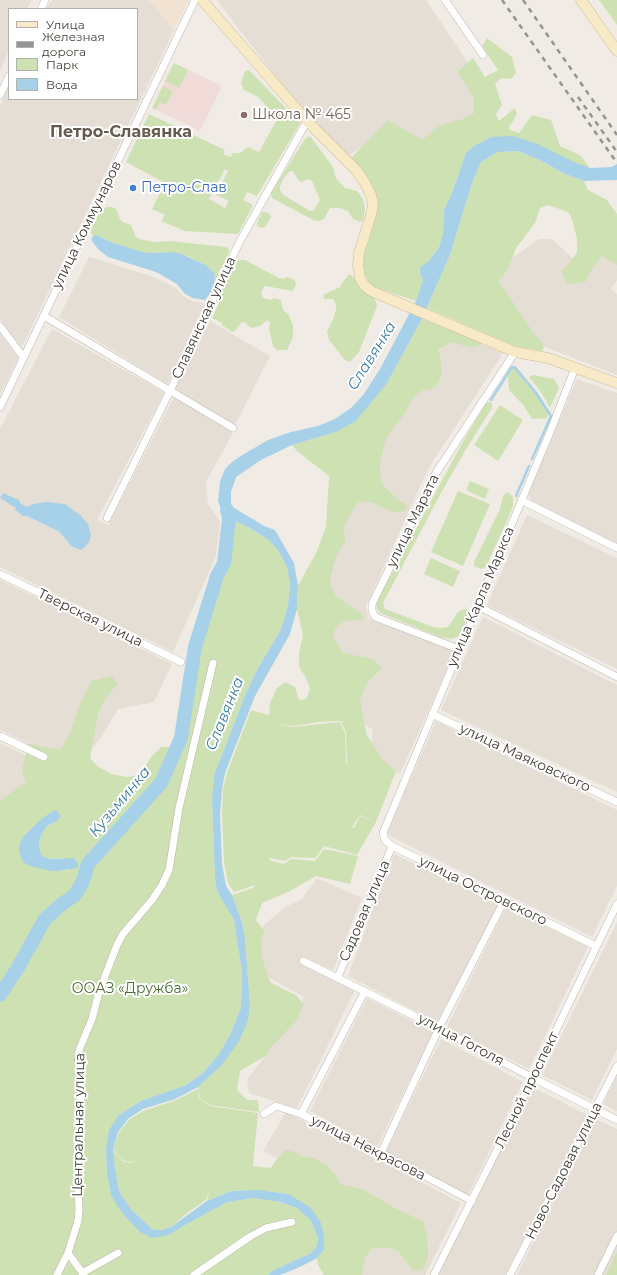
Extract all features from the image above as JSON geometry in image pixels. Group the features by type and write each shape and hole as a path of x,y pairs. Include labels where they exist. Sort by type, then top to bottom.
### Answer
{"street":[{"name":"улица Коммунаров","path":"0,407 195,0"},
{"path":"202,0 307,122 357,171 365,183 371,195 373,205 359,253 358,265 360,278 364,285 371,291 514,352 548,358 617,383"},
{"path":"445,0 483,55"},
{"path":"581,0 617,51"},
{"path":"0,95 8,78"},
{"name":"Славянская улица","path":"107,518 170,391 239,243 307,122"},
{"path":"44,316 233,428"},
{"path":"0,326 24,358"},
{"name":"улица Марата","path":"460,649 375,617 372,611 372,604 436,473 514,352"},
{"name":"улица Карла Маркса","path":"392,846 385,840 383,833 386,825 551,430 575,368"},
{"path":"521,500 617,548"},
{"name":"Тверская улица","path":"0,574 181,662"},
{"path":"478,606 617,677"},
{"name":"Центральная улица","path":"57,1275 74,1237 79,1210 77,1159 81,1092 78,1054 92,1019 99,992 116,945 123,934 152,900 162,885 169,870 179,808 206,686 213,663"},
{"name":"улица Маяковского","path":"432,714 617,802"},
{"path":"0,736 44,757"},
{"name":"улица Островского","path":"392,846 596,946"},
{"name":"Садовая улица","path":"338,977 392,846"},
{"path":"381,1153 439,1028 504,902"},
{"name":"Лесной проспект","path":"434,1275 533,1078 617,904"},
{"name":"улица Гоголя","path":"304,961 439,1028 533,1078 617,1120"},
{"path":"301,1114 365,991"},
{"name":"Ново-Садовая улица","path":"510,1275 617,1066"},
{"name":"улица Некрасова","path":"264,1114 276,1106 301,1114 381,1153 472,1201"},
{"path":"194,1275 251,1236 266,1228 292,1222"},
{"path":"598,1275 617,1236"},
{"path":"68,1253 83,1274 118,1253"}],"shaded area":[{"path":"0,0 32,0 28,8 8,8 8,52 0,71"},
{"path":"52,0 149,0 174,30 22,347 0,319 0,106 8,89 8,100 138,100 138,8 47,8"},
{"path":"149,0 189,0 174,30"},
{"path":"217,0 426,0 496,105 420,151 396,125 348,156 292,98"},
{"path":"174,63 222,86 200,131 152,108"},
{"path":"539,239 552,239 582,267 600,250 617,262 617,280 611,289 617,294 617,375 540,345 492,272"},
{"path":"89,257 154,277 176,288 183,296 192,301 206,304 167,384 59,317"},
{"path":"210,321 270,356 235,425 175,389"},
{"path":"52,329 164,393 97,520 108,525 174,397 233,433 206,482 208,504 220,521 216,556 173,652 0,567 0,429"},
{"path":"452,332 503,353 428,469 366,606 368,618 455,651 400,774 370,760 373,730 348,713 319,643 309,588 357,482"},
{"path":"0,334 18,358 0,395"},
{"path":"577,379 617,393 617,544 531,501 528,494"},
{"path":"527,515 617,558 617,669 487,605"},
{"path":"0,580 172,664 154,702 118,709 100,739 75,767 0,730"},
{"path":"483,617 617,685 617,792 441,710"},
{"path":"436,721 617,810 617,886 592,937 390,836 388,831"},
{"path":"0,743 35,760 16,801 0,821"},
{"path":"394,854 499,904 437,1022 348,976"},
{"path":"317,878 362,898 333,970 303,957 300,963 355,990 297,1108 249,1093 247,1079 262,1061 276,1032 291,1019 304,997 257,971 256,945 264,925 285,907 302,899"},
{"path":"506,907 588,947 529,1069 447,1027"},
{"path":"617,922 617,1049 592,1100 542,1075"},
{"path":"367,998 433,1032 377,1147 310,1111"},
{"path":"441,1039 523,1082 468,1195 385,1154"},
{"path":"617,1075 617,1111 603,1104"},
{"path":"532,1087 587,1115 505,1275 438,1275"},
{"path":"286,1112 461,1203 425,1275 354,1275 350,1196 263,1151"},
{"path":"595,1119 617,1129 617,1267 613,1275 517,1275"}],"green space":[{"path":"599,0 617,0 617,25"},
{"path":"487,38 512,57 516,73 511,79 501,78 495,84 502,105 496,114 499,121 515,108 517,114 508,129 519,133 532,115 551,120 560,146 580,155 590,168 491,137 474,146 466,153 452,193 444,210 443,234 439,247 429,261 421,267 420,273 423,280 416,301 374,287 368,281 364,272 362,254 375,212 350,159 388,120 422,140 439,126 463,119 474,113 474,99 458,72 473,58 485,77 498,70 482,46"},
{"path":"174,63 188,70 179,88 165,81"},
{"path":"249,70 300,123 257,196 247,192 243,200 253,205 238,234 185,231 161,221 165,215 152,209 165,183 126,162 149,114 225,150 223,154 231,157 233,153 240,153 248,147 259,152 278,118 258,97 244,90 241,83 245,71","holes":["225,169 228,171 216,195 229,201 225,208 209,199"]},
{"path":"163,86 173,91 166,105 160,102 156,110 152,108"},
{"path":"310,136 333,167 336,178 345,188 357,191 363,199 365,210 363,220 360,222 353,219 348,211 339,208 330,208 324,219 319,221 313,220 272,198 271,193 305,139","holes":["290,171 293,171 299,181 302,182 308,179 312,181 320,200 314,210 310,211 282,194 280,186 285,176"]},
{"path":"518,151 542,161 563,173 584,181 588,190 607,200 617,214 617,265 602,256 593,267 585,282 567,284 561,272 577,252 577,239 572,219 568,212 548,205 540,208 535,223 516,248 509,266 503,276 498,280 534,334 540,340 544,347 542,351 515,346 427,308 450,255 472,183 481,162 498,152"},
{"path":"107,207 116,209 120,219 131,225 136,237 139,239 154,242 170,241 226,247 229,249 229,253 214,284 215,274 206,265 187,256 171,252 143,252 113,243 97,235 93,236 90,230 100,211"},
{"path":"262,212 270,214 271,217 265,227 262,228 257,226 257,223"},
{"path":"237,260 245,260 279,278 284,279 287,277 295,280 296,285 293,291 265,286 261,292 263,298 271,300 274,298 281,300 283,310 289,315 293,326 293,337 287,350 277,350 273,346 269,328 270,322 267,320 260,326 251,328 246,323 242,322 235,331 232,332 222,325 222,323 212,318 221,299 221,291"},
{"path":"348,275 355,278 357,285 374,297 377,306 359,352 350,362 345,360 329,340 327,332 334,317 336,304 333,299 324,299 323,295 340,287"},
{"path":"422,319 484,343 474,348 451,342 439,350 442,373 439,382 432,389 421,391 413,398 406,411 386,438 380,463 380,473 383,486 400,501 407,505 405,511 392,512 366,501 357,503 343,528 346,540 337,554 330,578 331,587 336,596 365,617 361,620 343,621 335,629 333,637 343,653 373,659 382,668 368,681 360,701 367,735 382,759 396,771 376,822 357,855 324,846 315,858 291,857 285,861 270,858 269,860 284,864 291,859 315,861 324,849 358,856 350,884 316,876 290,891 262,903 256,920 265,931 261,938 262,958 270,982 297,996 303,1004 298,1019 270,1048 267,1055 240,1071 237,1090 247,1100 258,1100 259,1112 210,1105 200,1098 198,1087 222,1065 248,1021 250,1003 245,939 242,922 232,895 253,888 255,885 234,892 228,883 224,862 222,813 223,789 227,773 251,710 269,715 270,703 277,688 285,682 295,687 299,700 306,699 310,689 299,666 299,652 303,635 297,609 298,586 316,553 326,527 329,476 297,451 292,445 336,432 387,383","holes":["341,721 346,732 346,764 345,733 340,722 294,727 274,724 294,726 319,722","360,815 376,822 360,816 354,828 352,827"]},
{"path":"515,365 537,392 549,411 547,418 532,419 524,406 509,390 508,376 511,369"},
{"path":"533,375 554,379 559,388 550,408 541,392 529,377"},
{"path":"486,403 492,403 492,408 466,449 441,493 383,603 385,609 433,627 440,628 448,627 461,610 467,609 470,612 459,636 451,639 440,637 380,613 377,609 376,603 460,447"},
{"path":"500,405 523,420 498,461 474,445"},
{"path":"470,481 489,489 485,499 466,490"},
{"path":"458,491 490,504 463,566 431,552"},
{"path":"508,492 513,497 513,507 486,567 481,569 474,566 474,562 499,511 504,494"},
{"name":"ООАЗ «Дружба»","path":"229,518 248,527 269,540 279,552 287,567 290,583 288,605 280,631 258,668 246,693 214,775 212,800 215,878 217,891 234,920 242,972 241,1008 230,1035 219,1054 203,1073 186,1085 141,1101 119,1115 106,1149 107,1174 111,1195 140,1232 177,1230 228,1202 254,1198 280,1202 297,1208 311,1221 318,1237 317,1246 311,1253 274,1270 267,1275 0,1275 0,801 26,782 22,771 28,744 60,750 70,734 80,703 92,681 112,676 117,684 106,698 98,714 90,758 97,766 111,774 127,777 139,775 152,756 161,747 171,747 175,753 181,738 195,647 217,576 224,563","holes":["48,814 57,821 47,826 41,835 39,845 40,851 42,856 50,859 64,858 70,870 51,871 41,868 24,836"]},
{"path":"431,558 460,571 453,587 424,574"},
{"path":"198,1089 199,1098 210,1106 258,1113 253,1166 271,1168 276,1160 286,1150 295,1152 301,1156 313,1158 327,1165 336,1176 340,1184 362,1189 398,1210 423,1221 427,1236 428,1251 426,1264 421,1270 413,1271 399,1252 393,1248 372,1248 365,1258 362,1275 324,1275 318,1265 317,1258 324,1250 324,1236 288,1194 259,1190 231,1191 207,1201 210,1189 206,1200 187,1213 171,1227 162,1230 153,1230 131,1209 119,1191 112,1150 122,1161 131,1163 138,1160 131,1162 122,1160 113,1150 119,1132 130,1119 143,1111 176,1100"},
{"path":"617,1252 617,1275 606,1275"}],"water":[{"path":"513,136 535,143 576,163 590,168 612,167 617,164 617,180 584,181 563,173 542,161 518,151 498,152 481,162 472,183 450,255 422,319 387,383 356,421 336,432 292,445 261,460 236,477 231,492 231,506 264,526 275,530 294,563 298,586 297,609 290,634 255,696 225,773 222,789 220,814 222,864 226,886 232,895 242,922 245,939 250,1003 248,1021 239,1041 222,1065 198,1087 175,1099 143,1109 129,1118 118,1132 113,1150 119,1191 131,1209 153,1230 162,1230 171,1227 207,1201 231,1191 259,1190 288,1194 310,1207 321,1223 324,1236 324,1250 317,1258 300,1267 280,1275 267,1275 274,1270 311,1253 317,1246 318,1237 311,1221 297,1208 280,1202 254,1198 228,1202 168,1235 152,1238 140,1232 122,1213 111,1195 107,1174 106,1149 109,1130 119,1115 141,1101 186,1085 203,1073 219,1054 230,1035 241,1008 242,972 234,920 217,891 215,878 212,800 214,775 246,693 258,668 280,631 288,605 290,583 287,567 279,552 269,540 248,527 229,518 221,509 218,501 220,482 225,469 233,461 244,454 268,440 291,432 318,426 335,419 351,408 364,394 380,369 416,301 423,280 420,273 420,267 429,261 439,247 443,234 444,210 452,193 466,153 474,146 491,137"},
{"path":"97,235 113,243 143,252 179,253 206,265 215,274 211,292 205,300 192,298 184,293 177,284 156,272 108,257 98,249 91,240 93,236"},
{"path":"3,493 19,500 21,504 27,507 33,504 46,502 65,504 80,515 88,524 91,535 89,542 80,550 71,546 60,532 27,516 23,516 15,510 16,508 0,498"},
{"path":"56,810 61,816 57,821 47,826 41,835 39,845 40,851 42,856 50,859 74,858 77,862 78,868 51,871 30,866 23,862 19,852 19,845 24,836 38,822"}],"waterway":[{"path":"491,400 512,367 515,368 536,393 551,416 532,459"},
{"path":"516,496 529,466"},
{"name":"Кузьминка","path":"0,995 17,969 45,919 75,895 83,881 88,864 161,783 181,738 195,647 217,576 224,563 229,518 227,510"}],"railway":[{"path":"502,0 617,163"},
{"path":"523,0 617,135"},
{"path":"578,97 617,152"}],"place":[{"name":"Школа № 465","path":"244,115"},
{"name":"Петро-Слав","path":"133,188"}],"district":[{"name":"Петро-Славянка","path":"121,132"}],"water label":[{"name":"Славянка","path":"372,356"},
{"name":"Славянка","path":"225,714"}]}
